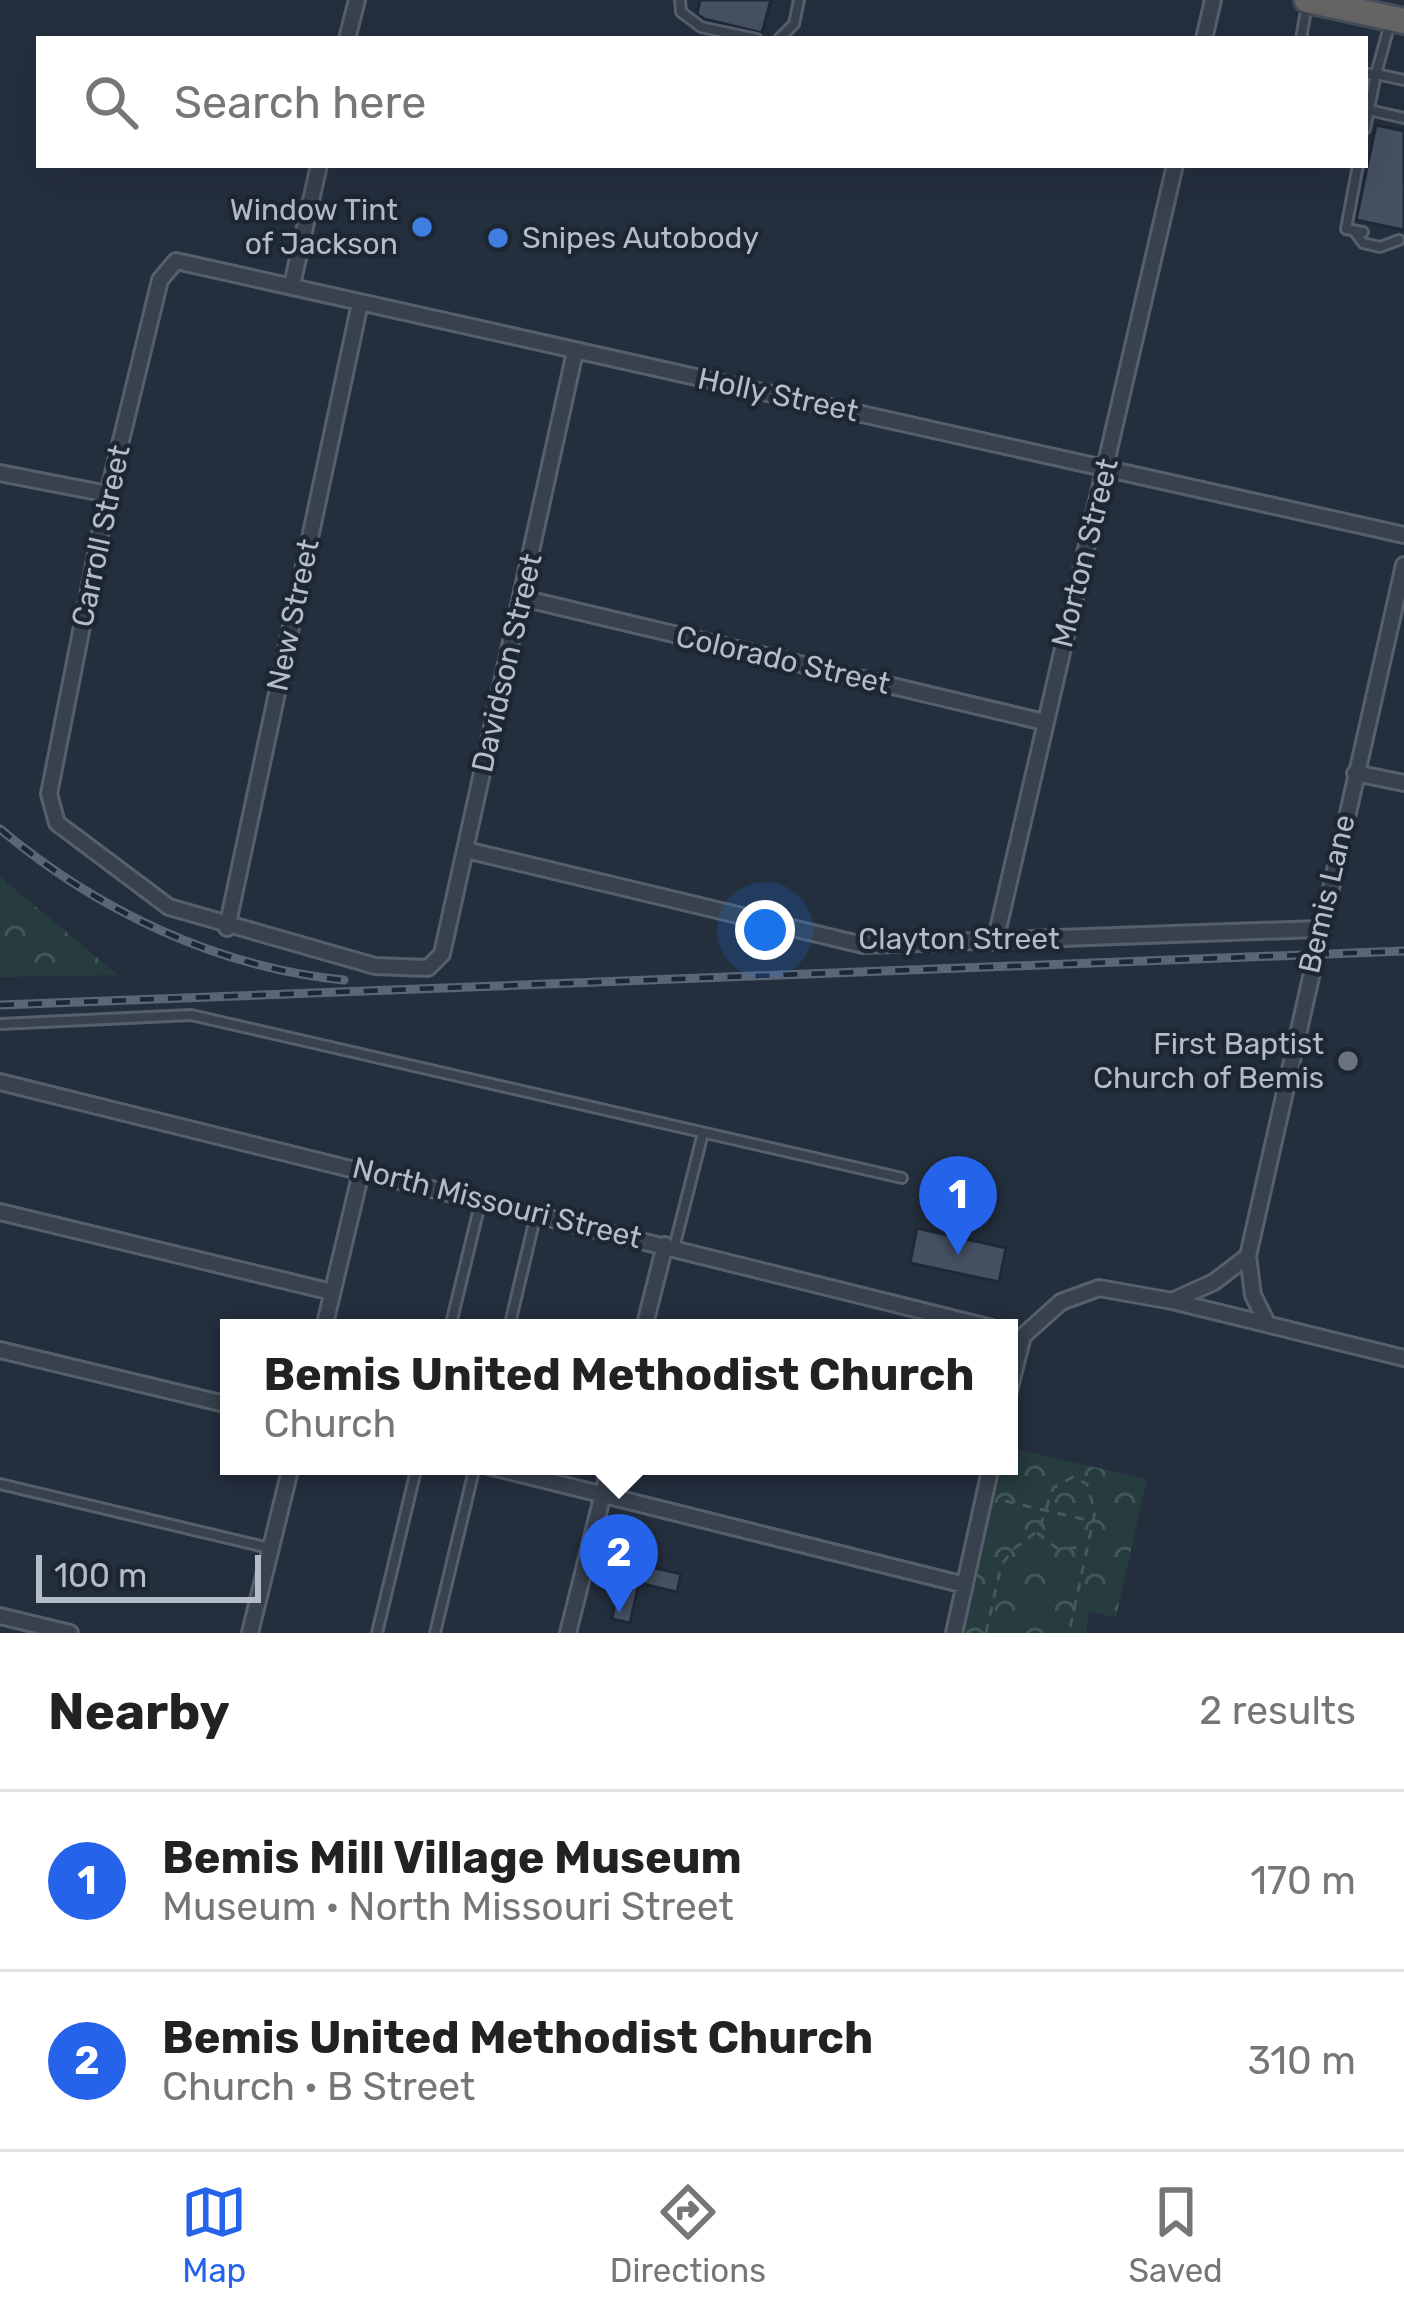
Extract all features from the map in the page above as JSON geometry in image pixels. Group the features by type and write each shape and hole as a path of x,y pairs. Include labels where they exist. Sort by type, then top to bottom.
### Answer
{"highway":[{"path":"1307,0 1398,20"}],"street":[{"path":"348,36 357,0"},
{"path":"1205,36 1213,0"},
{"path":"292,285 318,168"},
{"name":"Morton Street","path":"995,942 1174,168"},
{"name":"Holly Street","path":"160,280 176,261 1404,535"},
{"name":"Carroll Street","path":"160,280 108,494 49,794 57,823 169,907 227,928"},
{"name":"New Street","path":"227,928 360,303"},
{"name":"Davidson Street","path":"227,928 375,967 428,968 442,954 575,352"},
{"path":"0,473 108,494"},
{"name":"Bemis Lane","path":"1248,1256 1318,928 1404,566"},
{"name":"Colorado Street","path":"522,598 1044,722"},
{"path":"1354,773 1404,783"},
{"name":"Clayton Street","path":"466,850 863,945 1318,928"},
{"name":"North Missouri Street","path":"0,1082 482,1198 928,1319"},
{"path":"326,1319 362,1168"},
{"path":"0,1212 332,1292"},
{"path":"647,1319 669,1246"},
{"path":"1172,1300 1214,1282 1248,1256"},
{"path":"1248,1256 1252,1295 1267,1323"},
{"path":"1018,1333 1060,1302 1099,1288 1172,1300 1404,1358"},
{"path":"0,1350 220,1403"},
{"path":"250,1633 289,1475"},
{"path":"526,1475 965,1585"},
{"path":"568,1633 608,1475"},
{"path":"954,1633 990,1475"},
{"path":"0,1616 70,1633"}],"lane":[{"path":"680,0 681,12 701,27 744,36"},
{"path":"782,36 794,24 800,0"},
{"path":"1301,36 1307,0"},
{"path":"1368,115 1376,74 1398,20"},
{"path":"1368,74 1404,80"},
{"path":"1369,110 1404,118"},
{"path":"1357,168 1346,229 1359,231 1363,243 1380,247 1402,241"},
{"path":"1383,237 1402,241"},
{"path":"0,1024 191,1015 902,1178"},
{"path":"669,1246 703,1133"},
{"path":"452,1319 482,1198"},
{"path":"510,1319 537,1213"},
{"path":"377,1633 415,1475"},
{"path":"435,1633 473,1475"},
{"path":"0,1484 270,1549"}],"path":[{"path":"986,1633 1001,1566 1012,1550 1037,1532 1058,1482 1079,1478 1094,1500 1094,1522 1070,1633"},
{"path":"1005,1501 1094,1522"},
{"path":"1037,1532 1058,1550 1087,1547"}],"green space":[{"path":"0,877 118,975 0,977"},
{"path":"1018,1450 1147,1479 1116,1617 1089,1612 1086,1633 954,1633 989,1475 1018,1475"}],"building":[{"path":"700,0 771,0 762,33 704,19 697,14"},
{"path":"1376,125 1404,131 1404,230 1356,220"},
{"path":"917,1228 1006,1248 999,1282 910,1263"},
{"path":"625,1549 649,1554 646,1566 681,1574 677,1592 639,1583 630,1623 612,1619"}],"railway":[{"path":"0,829 77,885 161,930 250,962 344,980"},
{"path":"0,1005 1404,951"}],"place":[{"name":"Window Tint of Jackson","path":"422,227"},
{"name":"Snipes Autobody","path":"498,238"},
{"name":"First Baptist Church of Bemis","path":"1348,1061"},
{"name":"Bemis Mill Village Museum","path":"958,1255"},
{"name":"Bemis United Methodist Church","path":"619,1613"}]}
